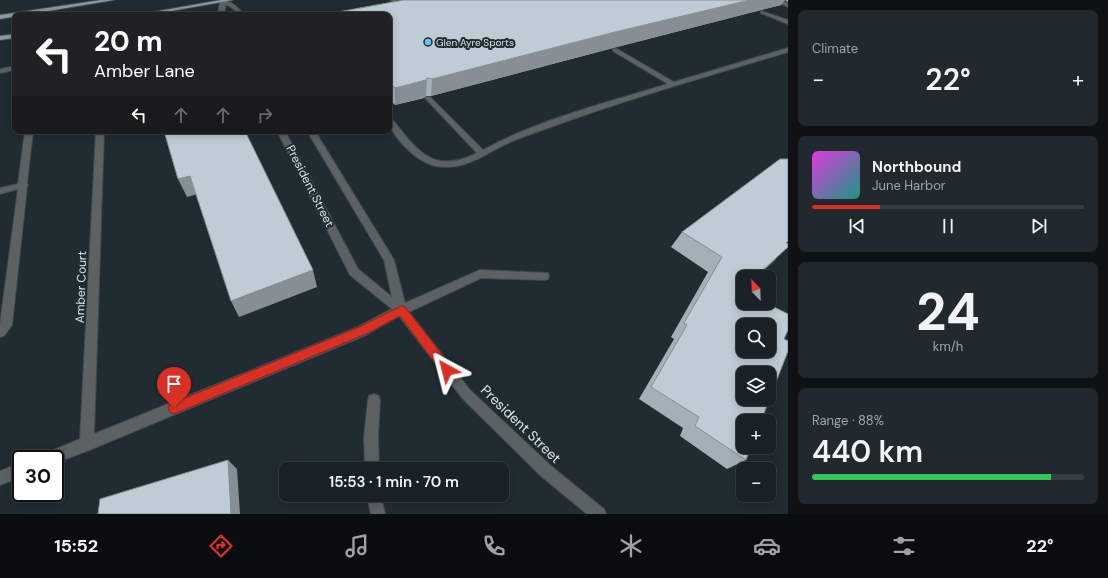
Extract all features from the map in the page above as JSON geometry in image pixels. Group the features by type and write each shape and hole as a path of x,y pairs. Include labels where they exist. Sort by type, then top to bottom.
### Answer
{"main road":[{"path":"34,12 111,0"},
{"path":"157,12 230,0"},
{"path":"0,17 12,15"},
{"path":"0,38 12,36"}],"street":[{"path":"394,0 400,6"},
{"path":"777,0 788,5"},
{"path":"221,12 223,1 237,9 239,12"},
{"path":"392,7 407,4"},
{"path":"763,12 788,22"},
{"path":"615,50 673,84"},
{"path":"392,124 421,158 438,164 466,162 481,153 525,134 630,97 788,50"},
{"path":"0,71 12,69"},
{"path":"428,98 481,153"},
{"path":"0,332 6,325 24,185 29,134"},
{"name":"Amber Court","path":"87,444 100,134"},
{"name":"President Street","path":"284,134 354,272 401,310 466,394 546,472 599,514"},
{"name":"President Street","path":"313,134 389,260 401,310"},
{"path":"0,191 24,185"},
{"path":"64,453 362,331 401,310 480,274 544,276"},
{"path":"372,462 371,437 374,400"},
{"path":"0,478 12,473"},
{"path":"375,502 378,514"}],"building":[{"path":"404,0 750,0 619,31 432,79 427,78 426,80 395,88 392,85 392,12 338,12"},
{"path":"165,134 246,134 313,270 231,301 190,176 178,179"},
{"path":"780,159 788,159 788,241 786,243 788,244 788,247 763,270 736,270 736,310 776,310 776,308 788,314 788,330 784,339 788,341 788,351 776,382 776,366 736,366 736,406 767,406 764,414 736,414 736,453 695,426 699,417 651,387 687,325 684,323 722,257 682,232"},
{"path":"737,454 748,454 746,460"},
{"path":"228,460 231,514 98,514 100,499"}],"place":[{"name":"Glen Ayre Sports","path":"428,42"}],"route":[{"path":"174,408 362,331 401,310 447,370"}]}
